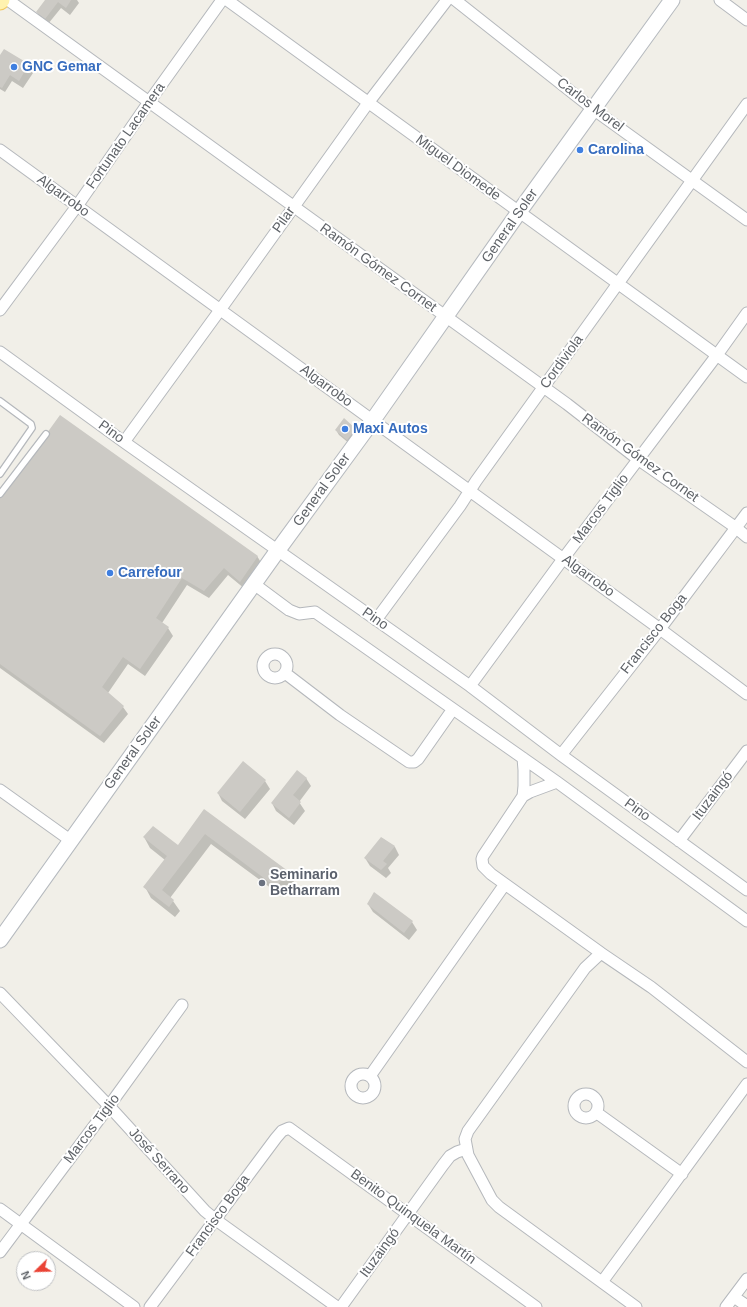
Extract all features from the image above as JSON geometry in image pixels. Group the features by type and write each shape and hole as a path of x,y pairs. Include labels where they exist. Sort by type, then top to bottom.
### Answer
{"street":[{"name":"Ramón Gómez Cornet","path":"8,0 567,404 639,460 747,537"},
{"name":"Fortunato Lacamera","path":"0,310 77,206 222,0"},
{"name":"Miguel Diomede","path":"227,0 747,377"},
{"name":"Pilar","path":"124,442 368,103 447,0"},
{"name":"Carlos Morel","path":"455,0 593,109 747,220"},
{"name":"General Soler","path":"0,940 70,840 373,420 519,212 672,0"},
{"path":"720,0 747,20"},
{"name":"Cordiviola","path":"376,620 470,492 747,104"},
{"name":"Algarrobo","path":"0,150 660,629 747,694"},
{"name":"Marcos Tiglio","path":"470,686 747,313"},
{"name":"Pino","path":"0,352 124,442 470,686 561,755 747,890"},
{"name":"Francisco Boga","path":"561,755 660,629 747,513"},
{"path":"254,584 289,610 299,614 315,612 557,782 747,921"},
{"path":"285,673 340,715 409,762 414,762 418,758 453,709"},
{"name":"Ituzaingó","path":"679,841 747,751"},
{"path":"523,758 524,786 522,796 482,859 483,866 491,874 651,987 747,1062"},
{"path":"522,796 557,782"},
{"path":"0,790 70,840"},
{"path":"370,1076 505,884"},
{"path":"601,953 585,968 468,1131 465,1139 468,1155 492,1200 499,1207 636,1307"},
{"name":"José Serrano","path":"0,994 110,1106 205,1211 337,1307"},
{"name":"Marcos Tiglio","path":"0,1252 110,1106 182,1005"},
{"path":"602,1282 747,1084"},
{"path":"596,1113 682,1174"},
{"name":"Francisco Boga","path":"150,1307 276,1138 282,1131 289,1128"},
{"name":"Benito Quinquela Martín","path":"289,1128 534,1306"},
{"name":"Ituzaingó","path":"341,1307 450,1156 466,1149"},
{"path":"0,1209 134,1307"},
{"path":"726,1307 747,1279"},
{"path":"734,1297 747,1306"}],"lane":[{"path":"0,401 31,424 32,428 0,474"},
{"path":"0,494 46,434"}],"building":[{"path":"45,0 71,0 66,8 58,2 45,19 36,12"},
{"name":"GNC Gemar","path":"4,49 29,64 19,81 10,75 2,88 0,87 0,55"},
{"name":"Carrefour","path":"60,415 258,556 240,582 224,568 204,591 182,578 156,618 169,627 140,669 123,657 102,687 124,706 100,736 0,664 0,498"},
{"name":"Maxi Autos","path":"344,418 355,428 347,440 335,430"},
{"path":"243,761 266,780 240,812 217,793"},
{"path":"297,770 307,778 293,795 301,802 289,818 271,803"},
{"path":"204,809 288,871 276,887 205,834 162,890 174,900 169,907 143,887 167,856 143,837 153,826 178,845"},
{"path":"381,837 395,846 383,861 387,864 381,870 364,858"},
{"path":"374,892 413,921 404,933 367,904"}],"place":[{"name":"GNC Gemar","path":"14,67"},
{"name":"Carolina","path":"580,150"},
{"name":"Maxi Autos","path":"345,429"},
{"name":"Carrefour","path":"110,573"},
{"name":"Seminario Betharram","path":"262,883"}]}
